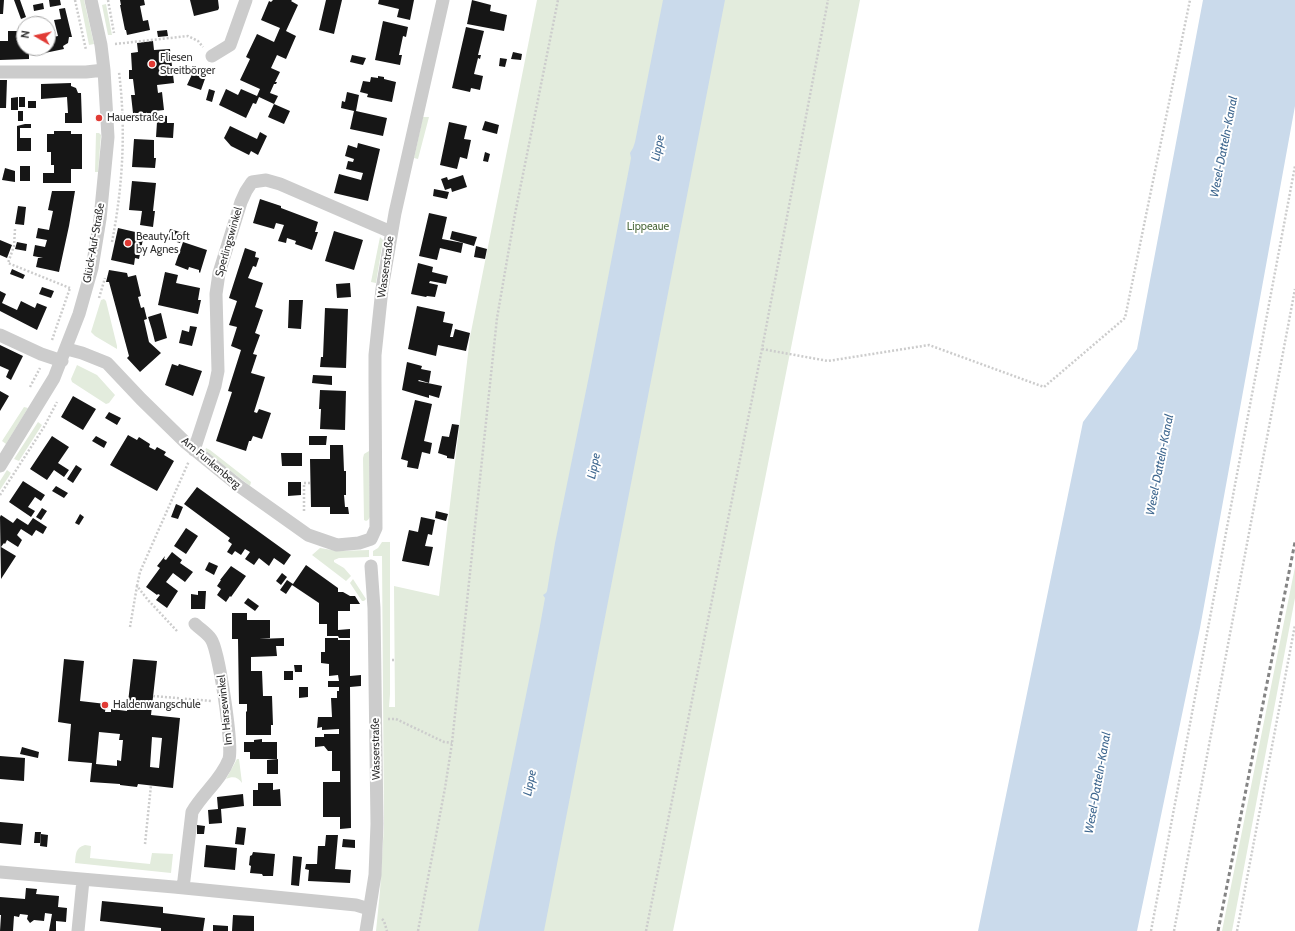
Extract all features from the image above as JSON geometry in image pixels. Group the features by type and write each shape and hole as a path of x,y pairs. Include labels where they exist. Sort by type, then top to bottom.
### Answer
{"street":[{"name":"Glück-Auf-Straße","path":"0,466 54,378 79,314 92,268 100,218 108,137 101,45 91,0"},
{"path":"212,56 230,45 246,0"},
{"name":"Wasserstraße","path":"371,539 376,528 374,400 375,355 382,289 391,232 443,0"},
{"path":"0,72 86,72 104,70"},
{"name":"Sperlingswinkel","path":"194,450 215,386 218,371 216,294 219,273 241,202 252,182 266,180 280,184 391,232"},
{"name":"Am Funkenberg","path":"0,335 46,356 82,353 107,363 140,399 194,450 239,486 308,535 337,545 359,543 371,539"},
{"name":"Wasserstraße","path":"366,931 374,875 377,824 374,608 371,566"},
{"name":"Im Harsewinkel","path":"183,888 192,812 222,774 229,758 229,737 221,669 212,639 195,624"},
{"path":"0,872 356,905 369,909"},
{"path":"78,931 83,880"}],"path":[{"path":"75,0 85,46"},
{"path":"108,0 114,34"},
{"path":"418,931 452,743 497,318 515,214 558,0"},
{"path":"646,931 762,349 828,0"},
{"path":"762,349 828,361 929,346 1044,387 1063,372 1125,318 1190,0"},
{"path":"101,45 188,36 198,41 212,56"},
{"path":"1151,931 1295,166"},
{"path":"15,229 14,246 8,262 70,288"},
{"path":"30,388 46,356 72,282"},
{"path":"1174,931 1295,289"},
{"path":"0,494 44,427 56,404"},
{"path":"130,627 140,572 194,450"},
{"path":"304,511 304,483 312,483"},
{"path":"137,586 177,631"},
{"path":"1238,931 1295,625"},
{"path":"153,696 200,701 225,700"},
{"path":"375,717 396,719 444,742 452,743"},
{"path":"145,844 151,785"}],"green space":[{"path":"80,0 84,0 94,44 89,45"},
{"name":"Lippeaue","path":"537,0 860,0 762,494 673,931 376,931 384,825 382,556 373,556 373,551 378,548 382,542 390,542 389,707 395,707 394,586 439,596 470,337"},
{"path":"106,4 112,35 108,35 102,5"},
{"path":"423,117 429,117 418,159 414,158"},
{"path":"96,133 101,135 98,172 95,172"},
{"path":"380,237 383,240 376,283 371,282"},
{"path":"104,299 106,301 117,349 91,332 101,300"},
{"path":"77,365 97,375 115,395 109,403 106,404 72,382 71,379"},
{"path":"24,407 28,408 6,444 2,441"},
{"path":"38,422 42,425 19,461 14,459"},
{"path":"206,448 251,482 250,486 205,451"},
{"path":"369,451 370,517 366,521 364,520 363,458 364,454"},
{"path":"7,470 11,473 0,490 0,481"},
{"path":"320,548 338,551 369,550 369,557 339,558 334,560 334,562 344,568 351,576 346,581 312,555"},
{"path":"1295,567 1295,598 1232,931 1222,931"},
{"path":"353,579 366,599 364,601 362,601 350,583"},
{"path":"237,759 239,759 242,783 239,779 235,778 226,779"},
{"path":"85,845 91,846 90,858 150,864 152,853 173,854 171,873 75,863 76,854 79,848"}],"water":[{"name":"Lippe","path":"663,0 725,0 544,931 478,931 539,631 545,598 543,595 547,591 555,543 590,371 631,158 630,153 635,142"},
{"name":"Wesel-Datteln-Kanal","path":"1203,0 1295,0 1295,106 1200,628 1137,931 978,931 1083,422 1137,349"}],"building":[{"path":"0,0 4,0 3,14 0,14"},
{"path":"14,0 20,0 26,16 20,16"},
{"path":"49,0 60,0 61,5 50,7"},
{"path":"120,0 144,0 145,5 140,6 143,21 148,20 150,30 127,35"},
{"path":"190,0 218,0 219,8 218,10 194,16"},
{"path":"273,0 292,0 291,1 298,5 286,31 296,36 286,59 277,55 271,68 280,72 275,82 277,82 274,84 270,93 278,96 274,104 259,97 256,104 253,103 246,118 219,105 226,89 238,95 241,89 257,96 260,89 240,80 250,59 246,57 257,34 274,42 280,28 261,20 269,1 271,2"},
{"path":"326,0 342,0 334,34 319,30"},
{"path":"379,0 414,0 410,20 397,17 399,9 378,4"},
{"path":"472,0 491,5 490,11 507,15 504,31 467,24"},
{"path":"43,3 44,9 34,11 33,5"},
{"path":"65,8 72,37 69,37 68,43 63,46 64,49 56,51 56,36 58,36 56,20 61,19 59,9"},
{"path":"383,21 408,27 406,37 403,36 399,55 402,55 400,65 375,60"},
{"path":"466,27 484,31 478,55 481,55 480,59 478,58 474,74 483,76 480,90 471,88 470,92 452,88"},
{"path":"167,30 168,36 158,37 157,31"},
{"path":"8,31 16,31 16,56 29,56 29,59 0,60 0,41 8,41"},
{"path":"153,41 154,50 170,49 174,83 157,85 158,93 162,92 164,110 155,111 152,115 146,116 142,115 142,113 133,113 131,95 135,95 133,79 129,79 129,70 132,70 131,53 138,52 137,43"},
{"path":"513,52 522,54 521,60 511,59"},
{"path":"352,55 366,58 363,65 350,62"},
{"path":"500,58 507,59 505,67 499,66"},
{"path":"186,66 191,67 189,74 185,73"},
{"path":"194,70 201,75 206,76 201,90 187,85"},
{"path":"378,76 396,82 392,102 367,97 368,94 360,92 363,81 370,82 371,77 378,78"},
{"path":"0,80 7,80 6,108 0,108"},
{"path":"71,83 71,86 76,88 78,93 81,93 82,123 65,123 65,113 68,113 67,97 41,99 41,84"},
{"path":"209,89 215,91 212,102 206,100"},
{"path":"347,92 359,95 356,111 387,118 383,136 350,129 354,111 341,108 342,101 345,102"},
{"path":"18,97 18,110 11,110 11,98"},
{"path":"19,97 25,97 25,107 19,107"},
{"path":"28,101 36,101 36,108 28,108"},
{"path":"274,104 290,111 284,124 268,117"},
{"path":"18,111 23,111 23,121 18,121"},
{"path":"153,115 167,116 167,123 174,123 173,138 156,137 157,122 153,122"},
{"path":"485,121 499,125 497,134 482,130"},
{"path":"449,122 467,126 464,139 471,140 467,159 460,157 457,169 440,165"},
{"path":"31,124 31,128 20,128 20,138 31,138 31,151 17,151 17,126"},
{"path":"230,126 257,139 260,132 267,136 258,155 251,151 249,155 231,146 224,138"},
{"path":"54,131 71,131 71,134 82,134 82,169 71,169 71,183 43,183 43,173 54,173 54,165 51,165 51,152 47,152 47,134 54,134"},
{"path":"134,139 154,140 154,158 156,158 155,168 132,167"},
{"path":"358,143 380,149 368,201 334,193 339,174 361,180 363,173 346,169 348,161 353,162 354,159 345,156 348,145 357,148"},
{"path":"485,152 490,154 488,162 483,161"},
{"path":"20,166 30,166 30,181 20,181"},
{"path":"5,168 15,171 15,182 2,180"},
{"path":"463,175 467,187 452,192 451,188 445,190 441,179 447,177 448,180"},
{"path":"132,181 156,183 153,227 140,225 142,211 129,210"},
{"path":"434,189 449,192 447,199 433,196"},
{"path":"52,191 75,191 59,272 36,267 38,258 43,258 33,256 35,245 45,247 47,240 36,238 38,228 49,230 53,211 48,210"},
{"path":"260,199 281,206 281,208 318,222 315,232 318,232 312,250 295,244 296,241 287,238 286,243 278,241 284,225 276,223 274,229 253,223"},
{"path":"18,206 26,207 24,225 15,224"},
{"path":"429,213 447,217 442,239 463,243 461,253 440,248 437,260 419,256"},
{"name":"Beauty Loft by Agnes","path":"118,228 144,234 139,259 135,258 134,265 111,260"},
{"path":"170,229 183,233 180,243 167,239"},
{"path":"334,231 363,240 354,270 325,261"},
{"path":"452,231 477,237 474,246 450,239"},
{"path":"0,240 12,245 7,258 0,255"},
{"path":"17,242 27,244 26,251 15,249"},
{"path":"183,242 207,250 200,273 199,270 189,267 188,270 175,265"},
{"path":"476,246 487,249 485,259 474,257"},
{"path":"245,248 256,252 255,257 259,258 256,267 253,266 248,278 263,283 255,307 263,310 255,333 260,335 253,354 257,355 251,373 265,377 254,412 257,413 259,409 271,413 262,439 253,436 251,441 249,441 246,451 216,441 232,392 228,391 241,350 231,346 237,327 229,325 237,301 229,298"},
{"path":"418,263 433,267 432,272 448,276 446,284 430,281 429,283 438,285 435,297 411,294"},
{"path":"12,269 25,275 23,279 10,274"},
{"path":"109,270 127,273 128,277 136,275 141,296 138,297 141,308 144,307 147,319 144,320 149,342 161,353 140,372 127,358 129,356 109,282 106,282"},
{"path":"165,272 178,275 176,283 200,288 198,300 201,300 198,314 158,305"},
{"path":"350,283 351,297 337,298 336,284"},
{"path":"42,287 54,291 51,298 39,294"},
{"path":"0,291 6,294 2,303 17,310 21,301 35,308 37,303 47,307 37,330 0,311"},
{"path":"289,300 303,300 301,329 288,328"},
{"path":"417,306 445,312 443,322 453,324 450,337 453,337 455,329 470,333 466,351 438,345 436,356 408,349"},
{"path":"325,308 348,309 346,368 320,367 321,357 323,357"},
{"path":"161,313 167,338 155,342 148,317"},
{"path":"190,326 197,327 192,346 179,343 182,330 189,332"},
{"path":"0,345 23,356 11,380 6,377 9,370 0,366"},
{"path":"407,362 422,366 421,369 431,371 429,383 418,381 442,386 439,398 429,395 429,398 402,390"},
{"path":"172,364 178,366 179,364 202,371 193,396 165,385"},
{"path":"313,375 332,376 332,385 312,383"},
{"path":"320,390 346,391 345,430 320,429"},
{"path":"0,391 9,396 0,411"},
{"path":"73,396 96,409 83,430 61,417"},
{"path":"415,400 432,404 424,441 432,443 430,454 422,452 418,469 407,467 408,461 401,459"},
{"path":"109,412 121,418 117,425 105,418"},
{"path":"452,424 459,425 454,459 447,458 447,456 438,453 442,436 449,437"},
{"path":"128,435 137,440 139,437 150,444 149,447 155,450 157,447 166,452 164,455 174,461 157,491 110,465"},
{"path":"52,436 69,447 58,463 69,470 64,477 54,470 47,480 30,469"},
{"path":"96,436 107,442 104,448 92,441"},
{"path":"309,436 327,436 326,445 309,445"},
{"path":"330,445 343,445 344,471 346,471 346,495 344,495 345,507 348,507 349,514 330,514 330,507 311,507 310,459 330,459"},
{"path":"281,453 302,453 302,466 282,466"},
{"path":"76,465 82,469 73,483 67,479"},
{"path":"23,481 45,495 41,501 35,497 28,507 35,511 31,517 9,502"},
{"path":"288,482 301,482 301,495 288,496"},
{"path":"56,486 68,493 64,498 52,491"},
{"path":"197,487 291,555 284,565 274,558 269,566 259,558 254,565 245,559 250,552 245,549 241,555 235,551 232,555 227,552 232,544 228,541 230,538 184,504"},
{"path":"176,504 183,507 178,519 171,517"},
{"path":"42,508 47,511 41,520 36,517"},
{"path":"436,511 448,514 446,521 435,518"},
{"path":"80,514 84,517 79,525 75,523"},
{"path":"1,515 13,523 17,518 28,525 33,518 47,527 43,534 36,530 32,536 21,529 17,535 22,540 18,547 7,540 5,544 4,543 1,547 16,556 1,579 0,517"},
{"path":"421,517 435,520 432,535 428,534 425,546 433,547 429,566 402,561 409,530 418,532"},
{"path":"186,528 198,536 186,554 174,546"},
{"path":"172,552 182,560 180,563 193,572 185,582 173,573 166,582 178,591 167,608 156,600 160,595 157,595 146,587 160,568 157,566 165,556 164,559 166,560"},
{"path":"209,562 218,566 214,575 205,570"},
{"path":"306,565 338,588 338,592 355,596 360,604 350,604 350,611 338,611 338,630 350,629 350,638 327,636 327,624 319,624 319,603 292,585 286,594 280,590 287,580 293,584"},
{"path":"231,566 246,576 226,602 217,595 221,589 217,586"},
{"path":"282,573 287,577 281,585 276,581"},
{"path":"198,591 206,591 205,609 191,609 191,594 198,595"},
{"path":"248,598 259,606 255,611 244,603"},
{"path":"232,613 247,613 247,620 270,620 270,638 259,639 284,638 284,646 276,646 277,656 251,657 251,671 262,671 263,696 272,696 273,725 271,725 271,735 246,735 247,704 239,704 238,639 232,639"},
{"path":"325,638 350,640 350,676 361,675 361,686 350,687 351,828 340,829 340,817 323,817 323,782 340,782 340,771 332,771 332,751 328,751 324,746 315,747 315,737 324,737 324,734 339,734 339,729 322,730 322,727 317,728 318,717 332,717 331,698 337,698 337,691 339,691 339,687 328,687 328,681 339,681 338,675 329,676 329,664 321,663 321,652 325,652"},
{"name":"Haldenwangschule","path":"64,659 84,661 80,701 106,704 105,712 111,712 111,709 127,711 133,659 157,661 151,715 180,718 173,788 138,784 137,787 90,782 92,763 68,761 71,724 58,722","holes":["99,732 120,734 119,740 123,740 121,761 117,760 117,766 96,764","152,737 162,738 159,768 150,767"]},
{"path":"294,665 302,665 302,672 295,672"},
{"path":"284,671 293,671 293,680 284,680"},
{"path":"299,687 308,687 308,697 299,698"},
{"path":"262,739 262,742 277,742 277,759 250,759 250,752 244,752 244,742 254,742 254,740"},
{"path":"22,747 39,752 38,758 20,754"},
{"path":"0,756 25,758 24,781 0,779"},
{"path":"278,759 278,774 267,774 267,760"},
{"path":"258,783 273,783 273,790 280,789 281,806 253,806 253,790 258,790"},
{"path":"243,794 244,806 221,809 222,823 209,824 208,810 218,809 217,797"},
{"path":"0,822 23,824 21,845 0,843"},
{"path":"197,825 205,826 204,834 197,834"},
{"path":"237,827 246,828 244,845 235,844"},
{"path":"35,832 41,832 40,843 34,843"},
{"path":"41,834 48,835 47,847 40,846"},
{"path":"326,835 338,835 335,869 351,870 350,883 308,881 309,870 305,869 306,864 317,864 318,846 325,846"},
{"path":"343,839 355,840 355,848 342,847"},
{"path":"206,845 237,848 235,870 204,867"},
{"path":"253,852 275,854 273,876 263,876 262,874 250,873 250,856"},
{"path":"293,856 302,857 299,886 291,885"},
{"path":"26,888 37,889 36,894 59,896 58,907 67,908 66,922 56,921 56,931 49,931 52,914 45,913 44,921 34,920 30,923 27,919 28,915 20,914 19,917 14,916 13,931 0,931 0,897 25,899"},
{"path":"102,901 163,907 163,913 205,918 203,931 161,931 161,928 100,921"},
{"path":"233,915 254,916 254,931 232,931"},
{"path":"213,925 228,926 228,931 213,931"}],"railway":[{"path":"1218,931 1295,542"}],"place":[{"name":"Fliesen Streitbörger","path":"152,64"},
{"name":"Hauerstraße","path":"99,118"},
{"name":"Beauty Loft by Agnes","path":"128,243"},
{"name":"Haldenwangschule","path":"105,705"}]}
